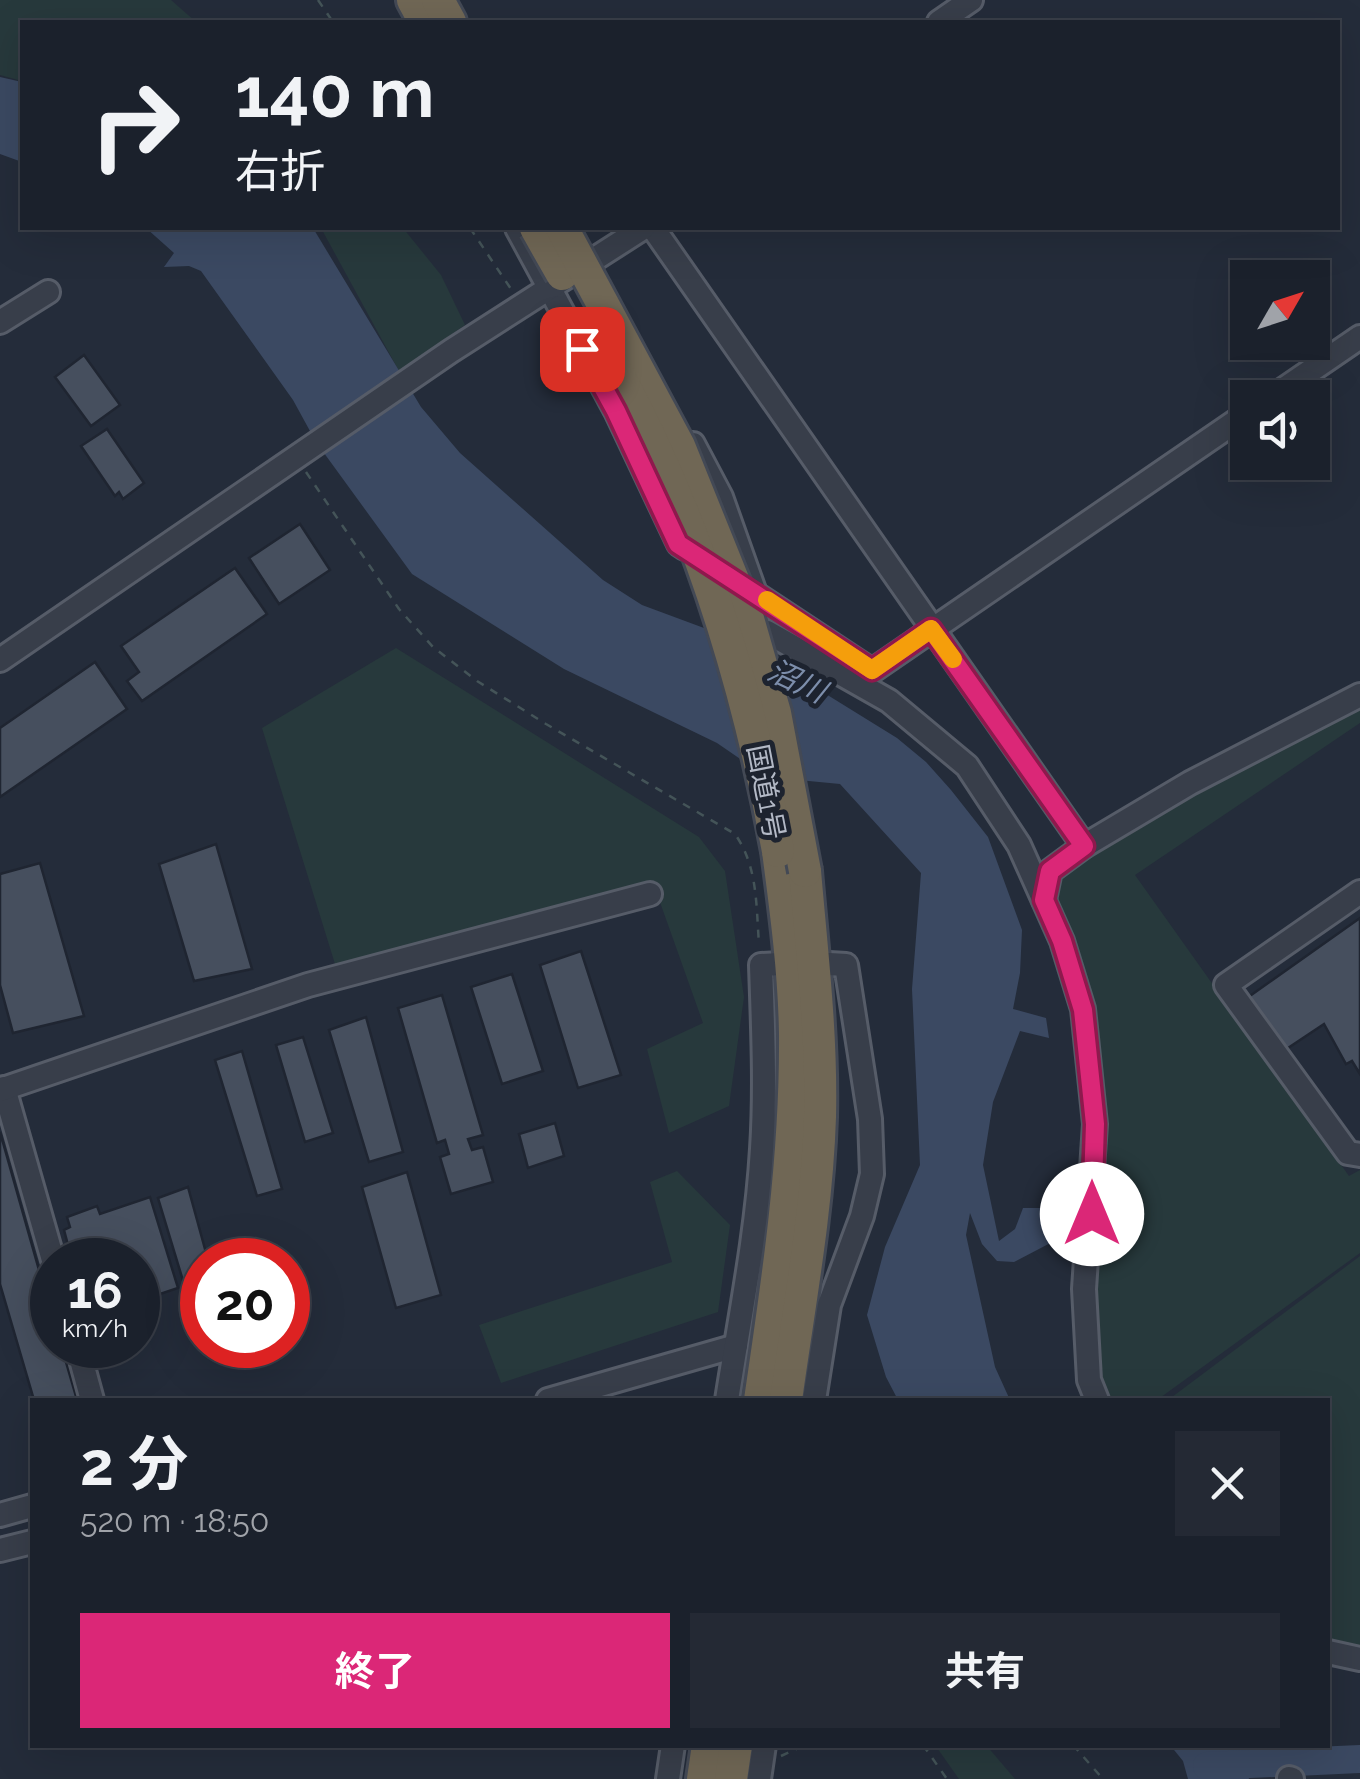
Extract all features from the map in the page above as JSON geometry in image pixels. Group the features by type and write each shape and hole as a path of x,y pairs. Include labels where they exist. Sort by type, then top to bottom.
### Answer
{"highway":[{"name":"国道1号","path":"537,230 618,376 696,545 750,716 778,851 790,941 795,1035 788,1192 760,1398"},
{"name":"国道1号","path":"563,230 680,446 746,612 775,714 805,871 820,1042 815,1196 786,1398"},
{"path":"703,1779 708,1748"}],"street":[{"path":"941,20 971,0"},
{"path":"518,230 616,411 678,544 872,670 1230,426"},
{"path":"575,230 721,496 755,592"},
{"path":"0,660 451,352 640,230"},
{"path":"653,230 1084,846"},
{"path":"0,322 48,292"},
{"path":"1297,380 1360,337"},
{"path":"767,632 889,700 967,766 1019,845 1062,941 1083,1010 1095,1124 1084,1289 1089,1380 1096,1398"},
{"path":"1044,900 1050,871 1084,846 1190,783 1360,695"},
{"path":"1360,892 1226,984 1348,1153 1360,1156"},
{"path":"46,1238 2,1089 308,986 650,894"},
{"path":"814,1398 829,1305 862,1216 872,1174 870,1119 846,965 829,964"},
{"path":"727,1398 762,1150 770,965"},
{"path":"555,1398 736,1346"},
{"path":"83,1368 91,1398"},
{"path":"0,1516 30,1507"},
{"path":"0,1550 30,1542"},
{"path":"1330,1652 1360,1659"},
{"path":"668,1779 673,1748"}],"path":[{"path":"471,230 523,307"},
{"path":"299,456 399,609 434,646 478,681 546,724 735,834 745,848 754,874 770,965"},
{"path":"925,1748 947,1779"},
{"path":"1076,1748 1103,1779"}],"shaded area":[{"path":"0,0 171,0 194,20 20,20 20,80 0,75"},
{"path":"322,230 405,230 441,275 465,325 399,371"},
{"path":"396,648 699,837 725,871 744,997 729,1106 669,1133 647,1049 703,1023 656,891 339,977 262,728"},
{"path":"1360,686 1360,723 1135,875 1349,1176 1360,1170 1360,1253 1160,1398 1101,1398 1087,1343 1097,1097 1044,900 1056,867"},
{"path":"677,1171 730,1225 718,1312 501,1383 479,1325 672,1262 650,1182"},
{"path":"1360,1256 1360,1659 1330,1650 1330,1398 1171,1398"},
{"path":"937,1748 989,1748 1015,1779 959,1779"}],"water":[{"path":"0,77 20,82 20,161 0,154"},
{"name":"沼川","path":"148,230 314,230 421,407 460,453 603,580 642,605 704,628 779,665 897,738 926,762 988,837 1022,930 1013,1009 1046,1018 1049,1038 1020,1031 993,1102 983,1165 999,1241 1015,1229 1023,1208 1040,1208 1060,1224 1058,1239 1014,1262 997,1261 982,1244 970,1213 966,1235 995,1367 1009,1398 897,1398 886,1377 867,1315 885,1247 920,1165 912,989 921,873 840,784 788,779 781,787 717,743 564,669 412,574 316,442 293,400 201,271 189,266 164,267 174,253"},
{"path":"1172,1748 1255,1748 1244,1760 1249,1779 1188,1779 1183,1761"},
{"path":"1276,1748 1313,1748 1305,1753"}],"building":[{"path":"84,355 120,405 91,426 55,377"},
{"path":"107,429 144,483 123,499 119,492 115,496 81,446"},
{"path":"300,524 330,570 279,604 249,558"},
{"path":"235,568 267,614 142,701 127,681 139,672 121,646"},
{"path":"95,662 127,709 0,797 0,728"},
{"path":"216,844 252,969 194,981 159,864"},
{"path":"40,863 84,1016 13,1033 0,985 0,874"},
{"path":"1360,918 1360,1074 1352,1061 1346,1064 1324,1024 1282,1052 1247,998"},
{"path":"581,951 621,1075 578,1088 540,965"},
{"path":"512,974 543,1071 502,1084 471,987"},
{"path":"442,995 483,1135 468,1139 472,1150 483,1147 493,1182 451,1194 440,1157 449,1154 445,1140 437,1143 398,1008"},
{"path":"366,1017 403,1152 369,1162 329,1030"},
{"path":"303,1037 333,1133 305,1142 276,1045"},
{"path":"242,1051 282,1189 257,1196 215,1060"},
{"path":"555,1123 564,1156 528,1168 519,1134"},
{"path":"0,1132 30,1238 30,1368 68,1368 76,1398 33,1398 0,1284"},
{"path":"407,1172 441,1295 396,1308 362,1187"},
{"path":"188,1187 202,1238 180,1238 180,1271 158,1198"},
{"path":"150,1197 178,1288 160,1294 160,1238 66,1238 64,1230 70,1227 67,1217 97,1206 100,1214"}],"waterway":[{"path":"1207,1766 1360,1759"}],"slow traffic":[{"path":"767,600 872,670 931,629 953,659"}],"route":[{"path":"582,349 616,411 678,544 872,670 931,629 1084,846 1050,871 1044,900 1062,941 1083,1010 1095,1124 1092,1214"}]}
